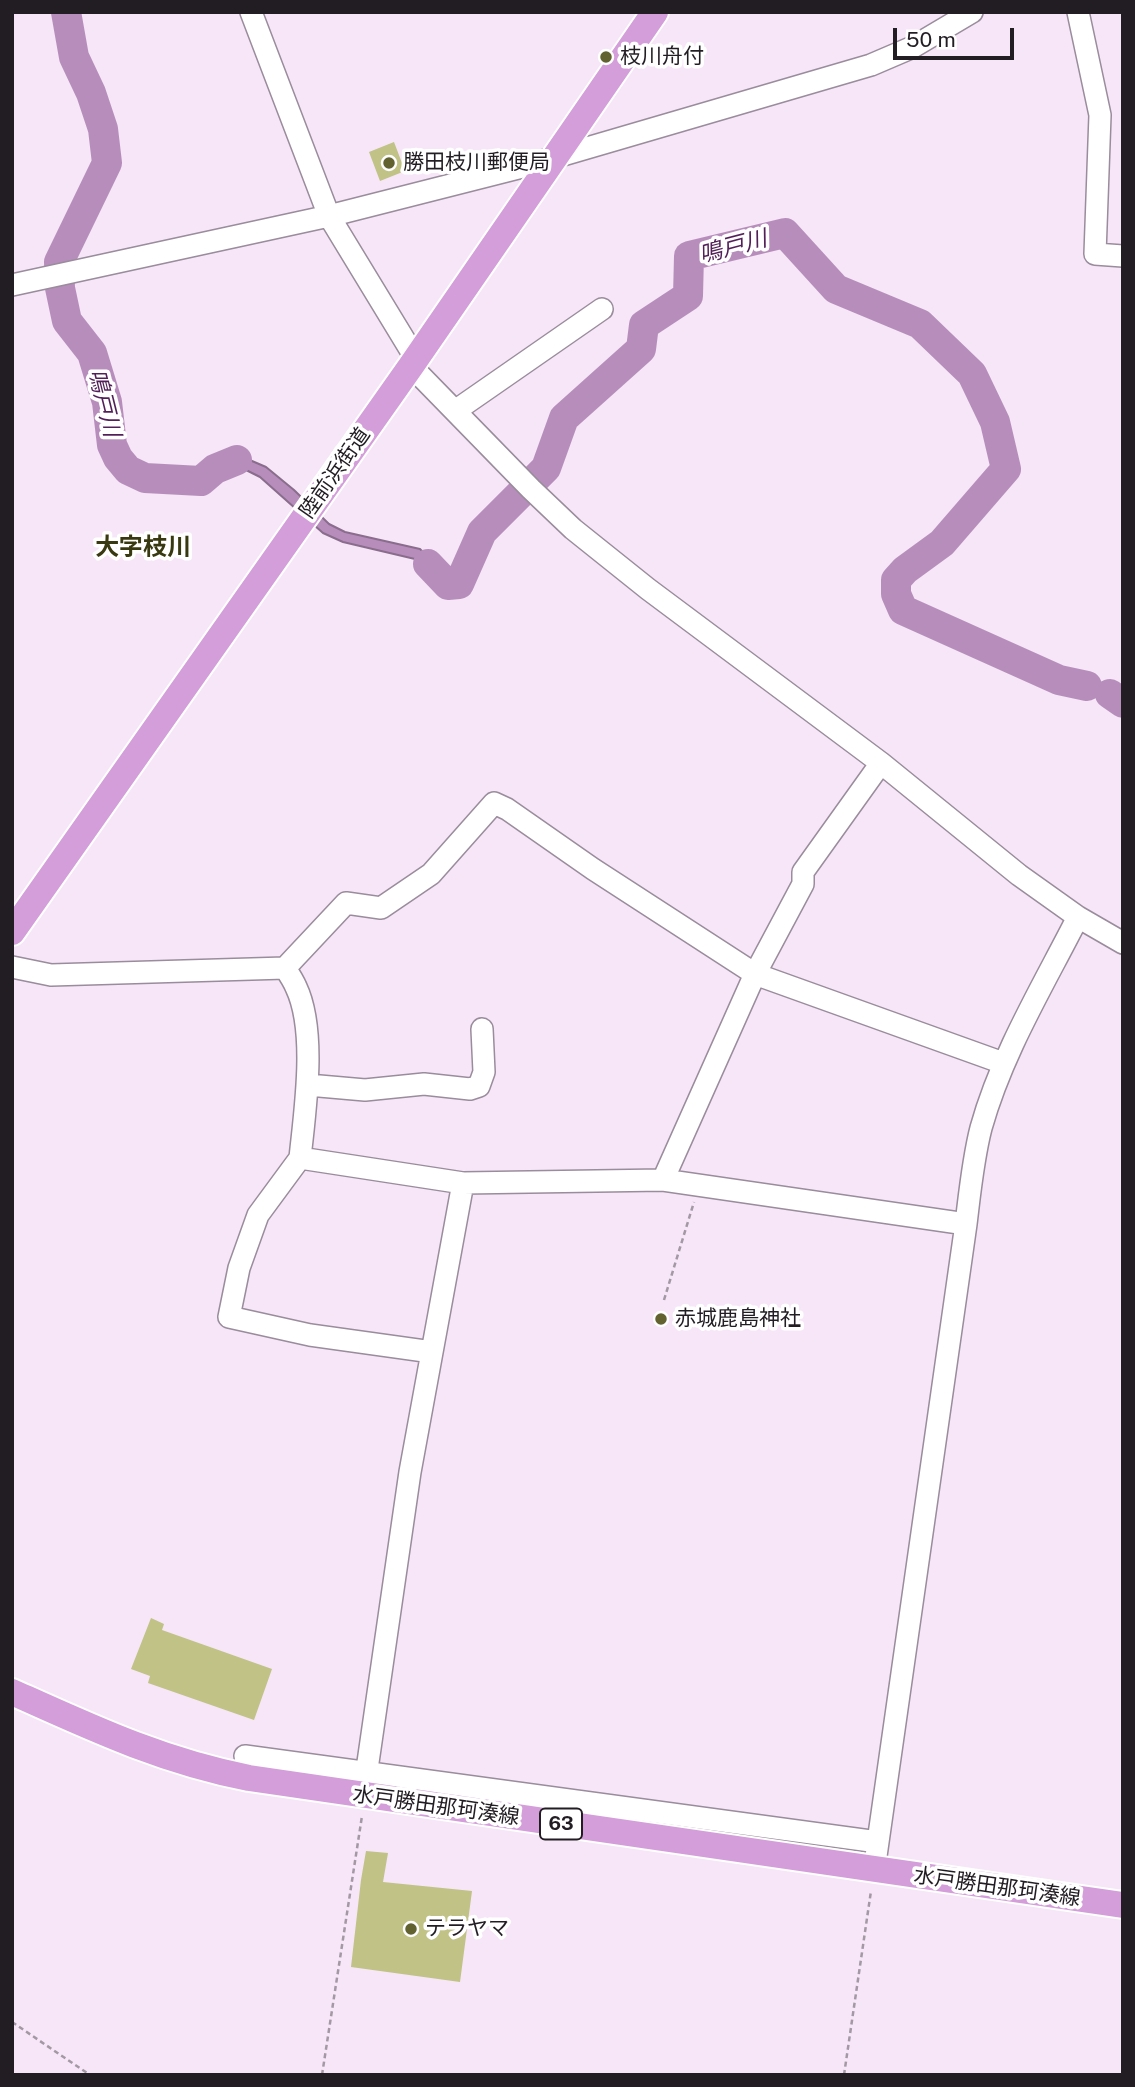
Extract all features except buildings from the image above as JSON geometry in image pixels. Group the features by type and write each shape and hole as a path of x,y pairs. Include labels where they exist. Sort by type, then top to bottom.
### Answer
{"main road":[{"name":"陸前浜街道","path":"12,932 413,362 655,12"},
{"name":"水戸勝田那珂湊線","path":"12,1692 129,1744 211,1771 295,1786 365,1783 874,1870 1123,1905"}],"street":[{"path":"251,12 328,216 413,362 454,411 573,529 648,589 881,763 1019,875 1078,917 1123,943"},
{"path":"22,283 328,216 522,167 871,65 913,47 972,12"},
{"path":"1078,12 1100,115 1095,254 1123,256"},
{"path":"454,411 602,309"},
{"path":"663,1180 755,974 803,884 803,872 881,763"},
{"path":"12,967 51,975 285,968 346,903 381,908 431,874 494,803 507,808 593,869 755,974 1003,1063"},
{"path":"874,1870 972,1172 981,1128 1003,1063 1078,917"},
{"path":"285,968 297,988 306,1019 308,1085 300,1158 258,1215 239,1268 229,1317 310,1335 432,1352"},
{"path":"308,1085 365,1090 424,1084 470,1089 479,1086 484,1072 482,1029"},
{"path":"300,1158 463,1183 663,1180 966,1224"},
{"path":"365,1783 410,1472 463,1183"},
{"path":"245,1756 365,1783 878,1842"}],"path":[{"path":"664,1300 698,1185"},
{"path":"322,2075 365,1783"},
{"path":"844,2075 874,1870"},
{"path":"12,2022 90,2075"}],"shaded area":[{"path":"238,455 266,467 329,524 345,532 420,549 449,580 457,580 462,588 446,590 415,559 343,542 323,533 260,477 236,465 217,473 203,485 199,476 213,465"}],"waterway":[{"name":"鳴戸川","path":"66,12 74,57 91,93 103,129 107,163 59,262 60,288 67,321 92,353 107,402 112,445 128,470 145,478 201,481 215,469 237,460"},
{"name":"鳴戸川","path":"428,564 448,585 459,584 482,532 546,468 564,418 641,349 644,325 688,296 689,256 785,233 836,289 920,324 972,374 995,422 1006,469 942,543 905,570 896,580 896,594 903,610 1059,680 1087,686"},
{"name":"鳴戸川","path":"1110,694 1123,703"}],"place":[{"name":"枝川舟付","path":"606,57"},
{"name":"勝田枝川郵便局","path":"389,163"},
{"name":"赤城鹿島神社","path":"661,1319"},
{"name":"テラヤマ","path":"411,1929"}],"district":[{"name":"大字枝川","path":"143,548"}]}
